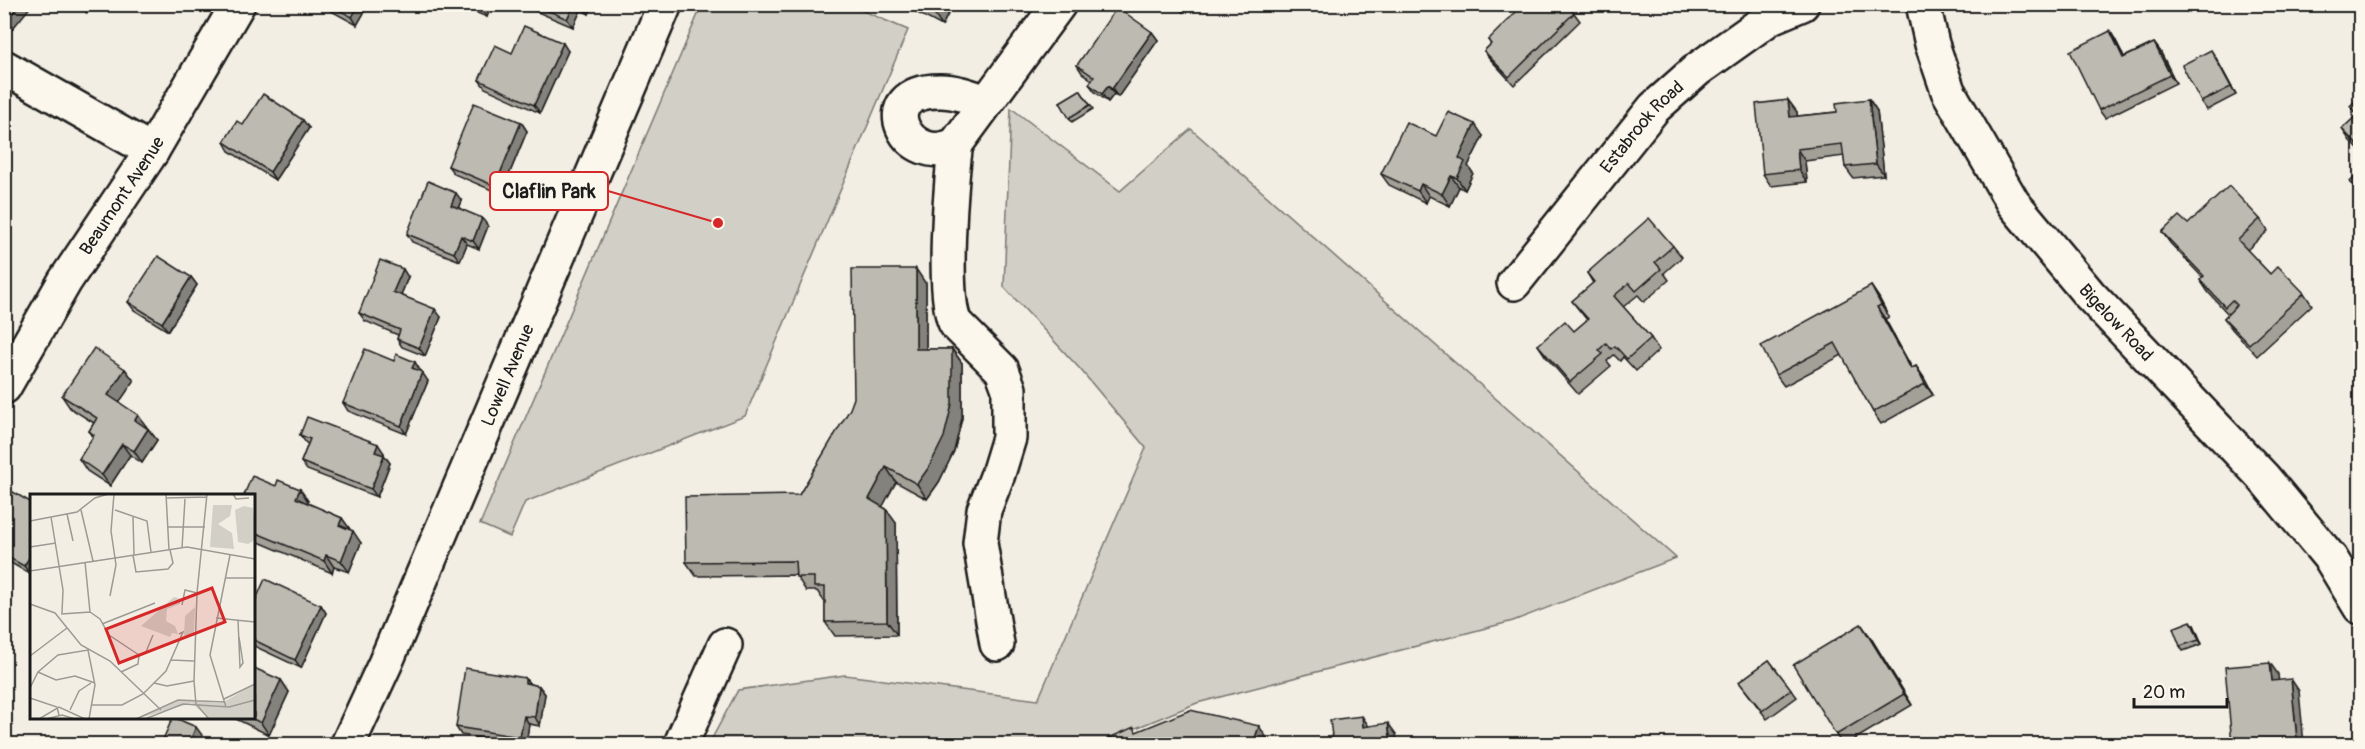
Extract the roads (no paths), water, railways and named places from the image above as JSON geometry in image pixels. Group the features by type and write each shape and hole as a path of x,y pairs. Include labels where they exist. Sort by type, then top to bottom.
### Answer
{"street":[{"name":"Beaumont Avenue","path":"4,387 65,281 152,151 238,4"},
{"name":"Lowell Avenue","path":"348,744 385,664 665,4"},
{"path":"997,644 980,543 984,510 1009,438 1009,389 1002,370 956,324 952,317 949,295 950,194 956,144 1059,4"},
{"name":"Estabrook Road","path":"1514,283 1654,108 1698,69 1771,17 1802,4"},
{"name":"Bigelow Road","path":"1923,4 1932,44 1948,91 2013,203 2090,294 2263,477 2331,559 2361,607"},
{"path":"4,67 152,151"},
{"path":"956,144 943,149 935,149 913,140 899,123 903,108 912,98 940,91 986,102"},
{"path":"681,744 725,645"}],"place":[{"name":"Claflin Park","path":"718,223"}]}
